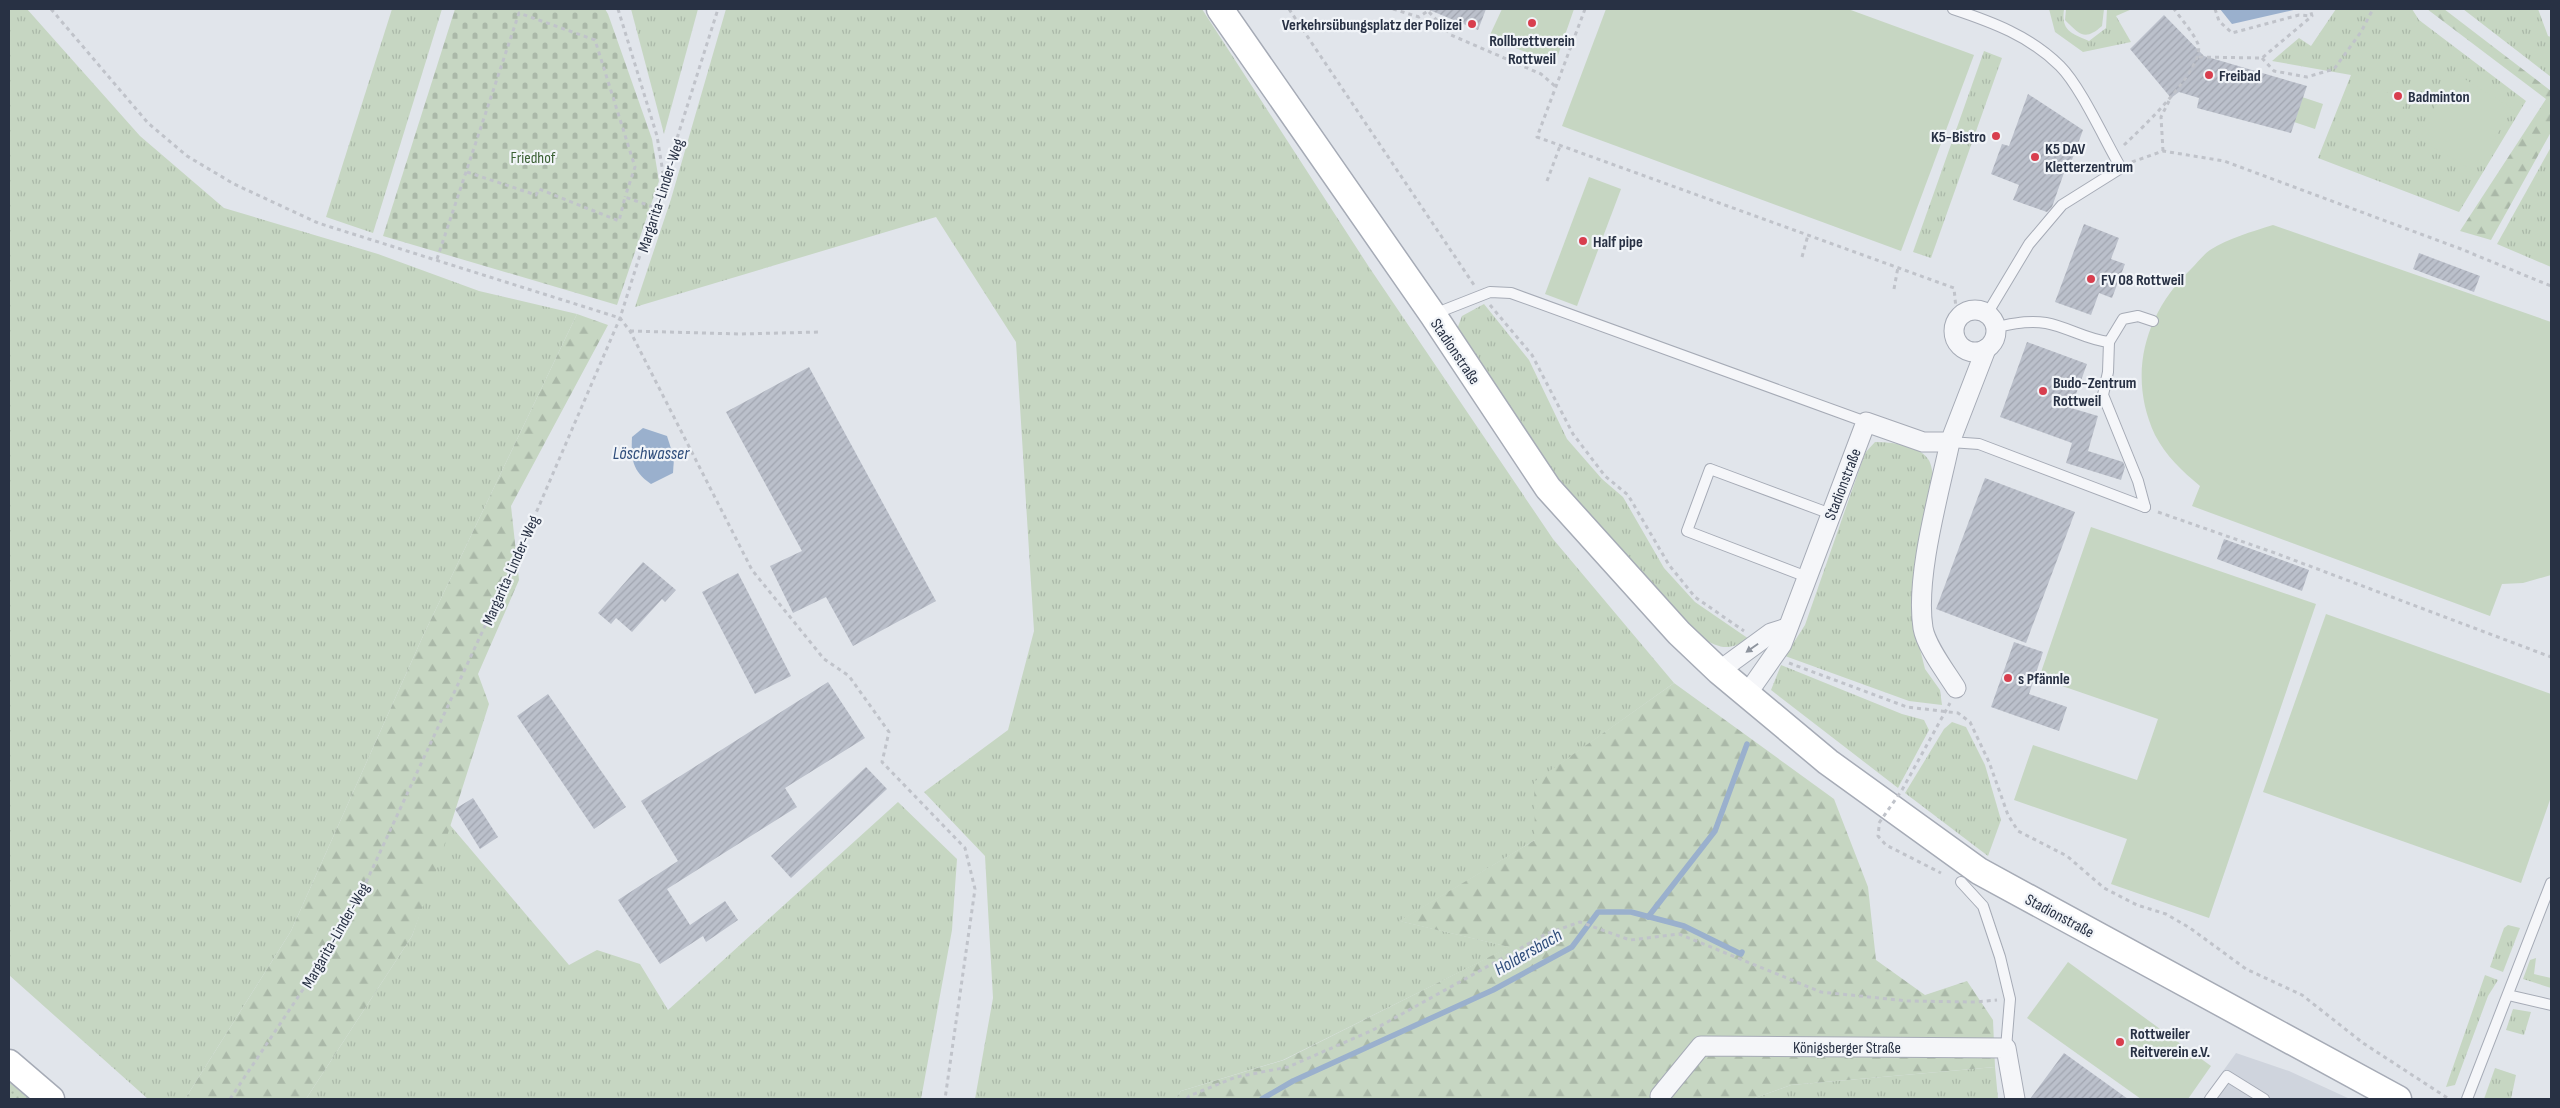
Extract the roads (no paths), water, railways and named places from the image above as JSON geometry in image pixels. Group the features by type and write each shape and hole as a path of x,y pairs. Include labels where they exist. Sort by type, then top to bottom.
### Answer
{"street":[{"name":"Stadionstraße","path":"1220,9 1433,315 1548,488 1678,633 1719,671 1828,762 1979,870 2398,1099"},
{"path":"1956,688 1937,658 1923,629 1922,584 1950,442 1986,349 1996,336 1991,320 1971,310 1957,319 1954,334 1957,342 1970,352 1986,349"},
{"name":"Stadionstraße","path":"1746,694 1782,644 1866,422"},
{"path":"1866,422 1923,442 1950,442"},
{"path":"1719,671 1771,633 1787,628"},
{"name":"Königsberger Straße","path":"1660,1096 1701,1046 2006,1048"},
{"path":"2006,1048 2015,1099"},
{"path":"9,1064 51,1099"}],"lane":[{"path":"1952,9 1991,21 2028,40 2061,67 2121,168 2062,205 2029,244 1991,320 2047,323 2098,341 2109,342"},
{"path":"1433,315 1490,292 1511,293 1866,422"},
{"path":"1950,442 1979,444 2145,507 2138,481 2103,395 2108,372 2109,342 2124,319 2138,316 2153,321"},
{"path":"1808,576 1687,531 1710,469 1831,514"},
{"path":"1961,882 1983,906 2010,999 2006,1048"},
{"path":"2467,1099 2551,883"},
{"path":"2508,995 2551,1004"},
{"path":"2210,1099 2227,1076 2264,1099"}],"water":[{"path":"2220,9 2298,9 2232,24"},
{"name":"Löschwasser","path":"643,428 667,436 674,458 673,473 651,484 636,469 632,452 632,437"}],"waterway":[{"name":"Holdersbach","path":"1648,917 1715,831 1747,744"},
{"name":"Holdersbach","path":"1262,1099 1293,1081 1493,990 1572,947 1598,912 1631,912 1684,926 1741,954 1742,952"}],"place":[{"name":"Rollbrettverein Rottweil","path":"1532,23"},
{"name":"Verkehrsübungsplatz der Polizei","path":"1472,24"},
{"name":"Freibad","path":"2209,75"},
{"name":"Badminton","path":"2398,96"},
{"name":"K5-Bistro","path":"1996,136"},
{"name":"K5 DAV Kletterzentrum","path":"2035,157"},
{"name":"Half pipe","path":"1583,241"},
{"name":"FV 08 Rottweil","path":"2091,279"},
{"name":"Budo-Zentrum Rottweil","path":"2043,391"},
{"name":"s Pfännle","path":"2008,678"},
{"name":"Rottweiler Reitverein e.V.","path":"2120,1042"}],"park label":[{"name":"Friedhof","path":"533,157"}]}
